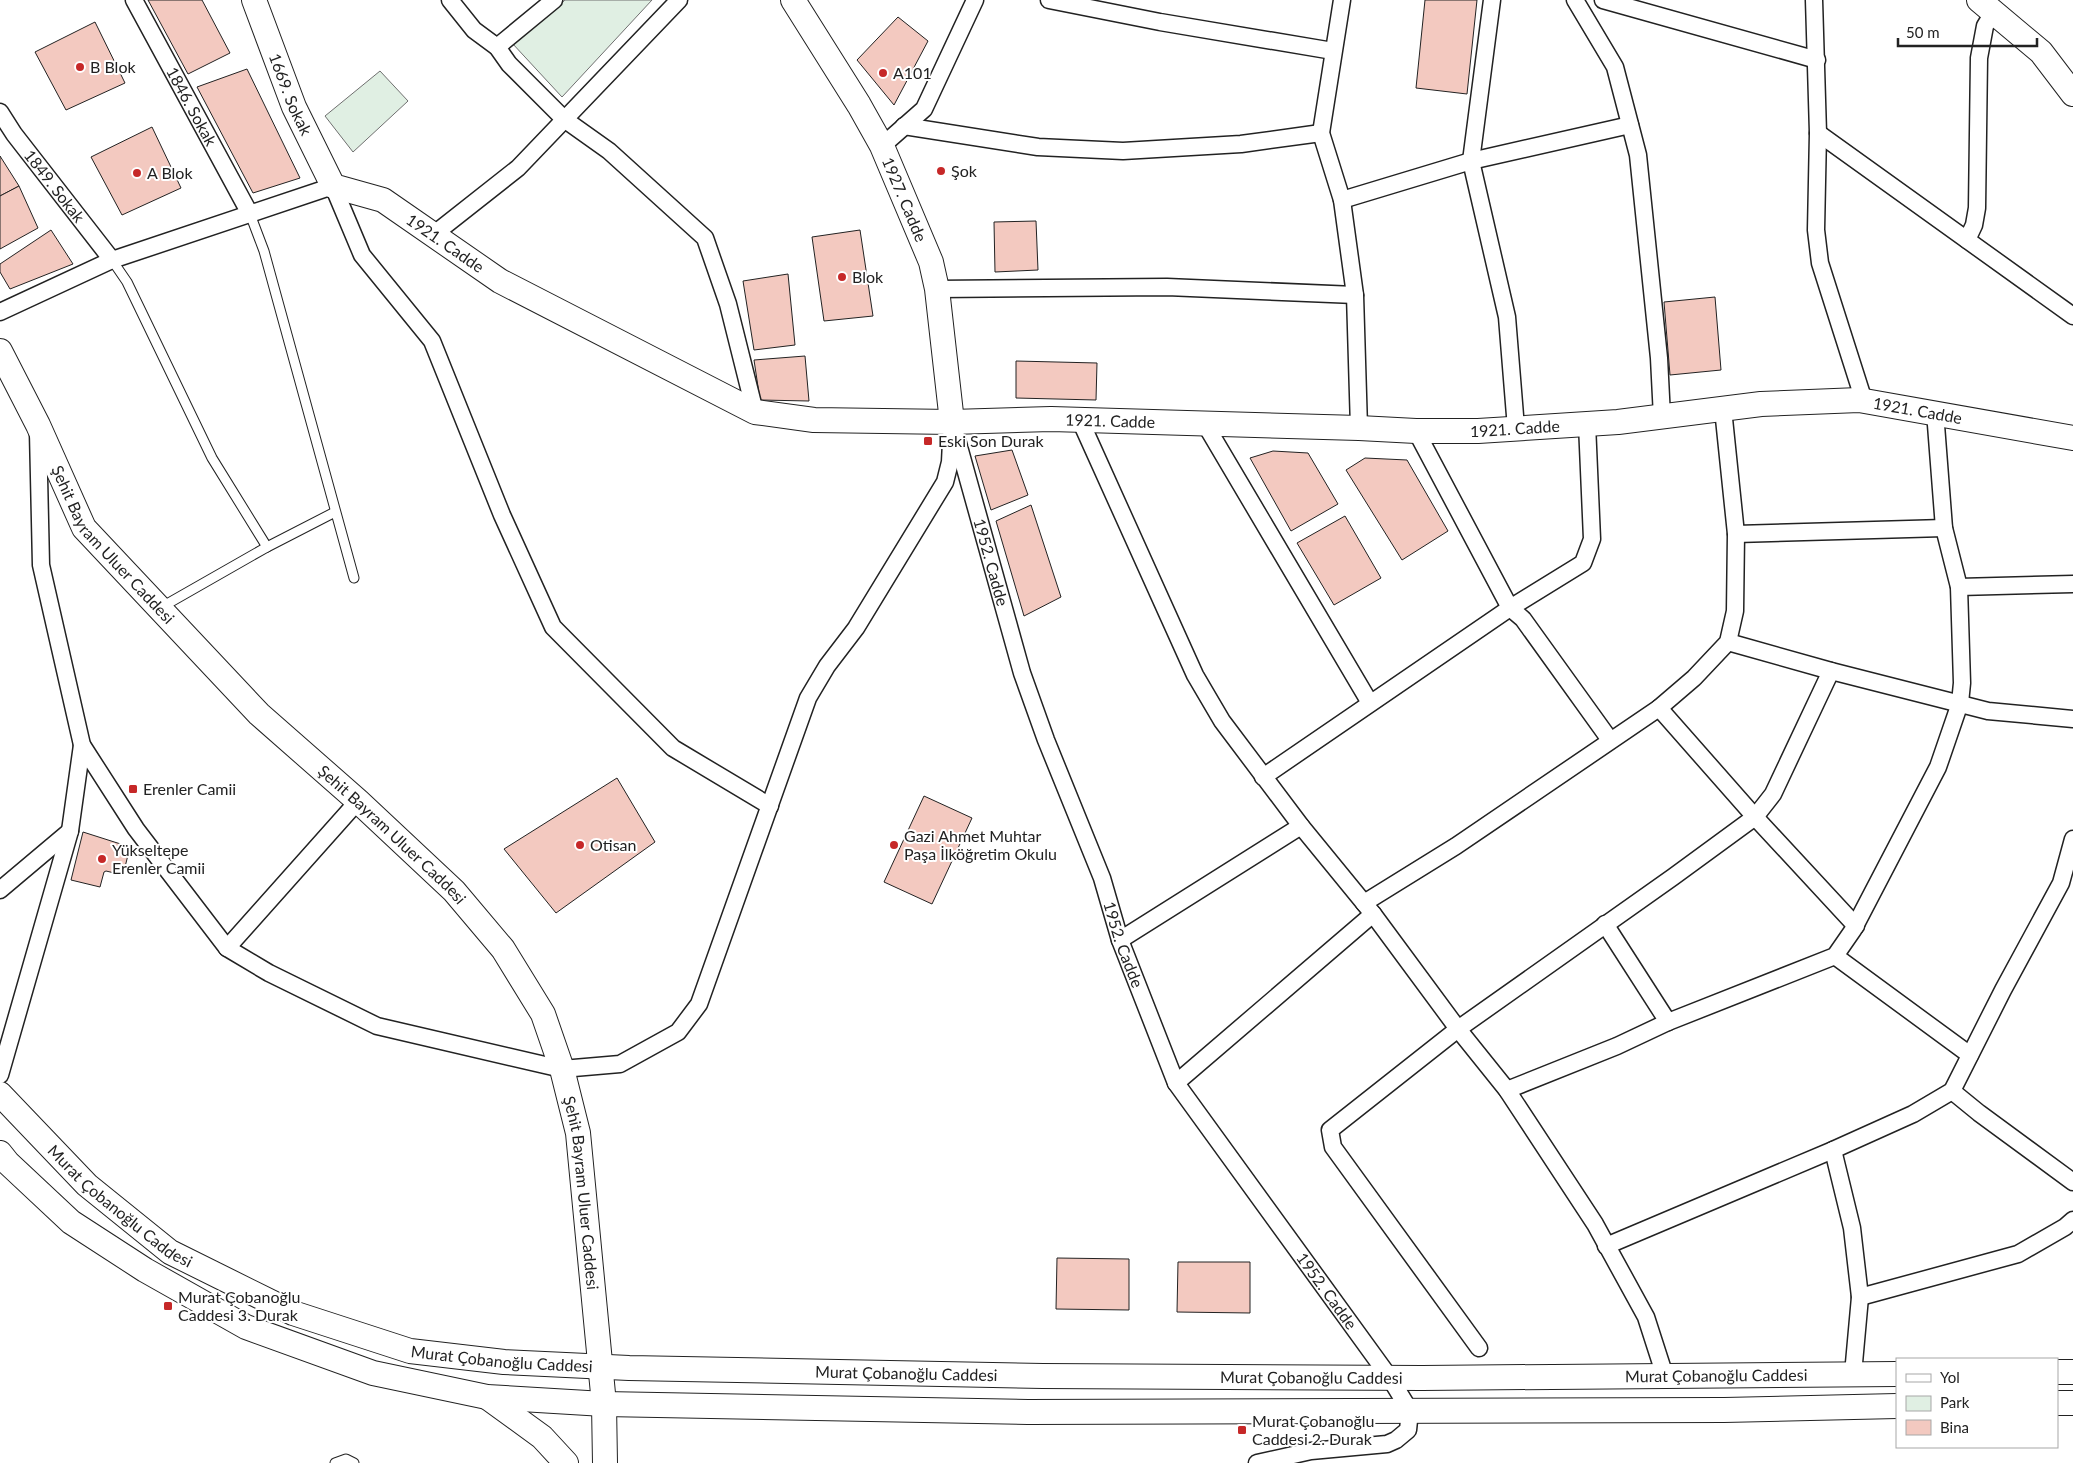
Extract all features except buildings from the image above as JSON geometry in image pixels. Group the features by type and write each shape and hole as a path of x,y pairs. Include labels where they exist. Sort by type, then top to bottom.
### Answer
{"main road":[{"name":"1669. Sokak","path":"255,0 294,107 333,186"},
{"name":"1927. Cadde","path":"793,0 860,105 882,146 931,262 938,289 952,422"},
{"path":"1986,5 2041,52 2073,94"},
{"name":"1921. Cadde","path":"333,186 383,200 500,281 755,412 814,420 886,422 1080,420 1416,431 1618,422 1761,404 1864,401 1935,412 2073,438"},
{"name":"Şehit Bayram Uluer Caddesi","path":"0,350 38,425 84,528 259,714 358,801 454,891 503,949 543,1014 562,1069 578,1132 601,1366 605,1463"},
{"name":"Murat Çobanoğlu Caddesi","path":"0,1094 86,1185 170,1252 293,1314 410,1351 504,1362 601,1366 1033,1375 1390,1378 1896,1374"},
{"name":"Murat Çobanoğlu Caddesi","path":"0,1153 8,1163 72,1222 145,1270 246,1328 373,1373 487,1397 604,1404 1028,1412 1724,1410 1896,1406"},
{"path":"2058,1372 2073,1372"},
{"path":"487,1397 542,1437 566,1463"},
{"path":"2058,1403 2073,1403"}],"street":[{"name":"1846. Sokak","path":"134,0 250,214"},
{"path":"450,0 474,30 497,47 509,64 564,119 609,151 705,238 728,304 755,412"},
{"path":"497,47 554,0"},
{"path":"433,235 518,168 679,0"},
{"path":"882,146 924,109 976,0"},
{"path":"1049,0 1160,22 1334,51"},
{"path":"1342,0 1321,133 1342,200 1355,295 1359,428"},
{"path":"1492,0 1471,161 1507,316 1516,428"},
{"path":"1575,0 1615,67 1638,155 1659,358 1662,416"},
{"path":"1603,0 1817,60"},
{"path":"1814,0 1818,133 1816,230 1820,263 1864,401"},
{"path":"1967,240 1974,225 1977,208 1979,58 1986,26 1986,5"},
{"name":"1849. Sokak","path":"0,112 20,142 112,260"},
{"path":"1342,200 1471,161 1630,125"},
{"path":"904,126 1038,147 1123,151 1241,144 1321,133"},
{"path":"1818,133 2073,316"},
{"path":"0,312 112,260 333,186 362,255 432,342 502,515 554,628 673,748 770,806"},
{"path":"938,289 1167,288 1355,295"},
{"path":"1176,1083 1368,908 1659,708 1694,678 1728,642 1735,612 1736,534 1723,409"},
{"path":"1507,1090 1617,1046 1668,1022 1835,956 1856,926 1938,767 1960,704 1962,684 1959,587 1944,528 1935,412"},
{"path":"1080,420 1194,675 1222,721 1301,826 1368,908 1458,1029 1507,1090 1595,1224 1646,1317 1665,1376"},
{"path":"38,425 41,565 82,745 136,829 227,948 269,973 377,1026 562,1069 620,1064 678,1032 699,1004 808,698 827,666 856,628 945,482 950,462 952,422"},
{"name":"1952. Cadde","path":"952,422 1022,673 1046,740 1102,878 1120,940 1176,1083 1390,1378 1410,1411"},
{"path":"1205,424 1370,703"},
{"path":"1263,776 1510,608 1583,563 1592,539 1587,424"},
{"path":"1416,431 1510,608 1523,618 1610,740"},
{"path":"1736,534 1944,528"},
{"path":"1959,587 2073,584"},
{"path":"1728,642 1830,671 1988,711 2073,719"},
{"path":"1479,1348 1333,1147 1330,1130 1458,1029 1673,877 1755,816 1773,794 1830,671"},
{"path":"1659,708 1856,926"},
{"path":"0,1075 70,831 82,745"},
{"path":"227,948 358,801"},
{"path":"1120,940 1301,826"},
{"path":"0,890 70,831"},
{"path":"1606,1246 1833,1150 1913,1114 1952,1091 2002,990 2061,884 2073,839"},
{"path":"1606,924 1668,1022"},
{"path":"1835,956 1970,1055"},
{"path":"1952,1091 2073,1182"},
{"path":"1833,1150 1852,1228 1860,1296 1853,1374"},
{"path":"1860,1296 2018,1254 2065,1227 2073,1220"},
{"path":"1257,1463 1311,1451 1387,1444 1403,1436 1408,1430 1410,1411"}],"lane":[{"path":"250,214 264,251 354,578"},
{"path":"112,260 127,282 212,458 267,547"},
{"path":"158,608 267,547 335,512"},
{"path":"335,1463 346,1459 354,1463"}],"green space":[{"path":"565,0 652,0 562,97 512,43"},
{"path":"380,71 408,101 353,152 325,116"}],"place":[{"name":"B Blok","path":"80,67"},
{"name":"A101","path":"883,73"},
{"name":"Şok","path":"941,171"},
{"name":"A Blok","path":"137,173"},
{"name":"Blok","path":"842,277"},
{"name":"Eski Son Durak","path":"928,441"},
{"name":"Erenler Camii","path":"133,789"},
{"name":"Otisan","path":"580,845"},
{"name":"Gazi Ahmet Muhtar Paşa İlköğretim Okulu","path":"894,845"},
{"name":"Yükseltepe Erenler Camii","path":"102,859"},
{"name":"Murat Çobanoğlu Caddesi 3. Durak","path":"168,1306"},
{"name":"Murat Çobanoğlu Caddesi 2. Durak","path":"1242,1430"}]}
